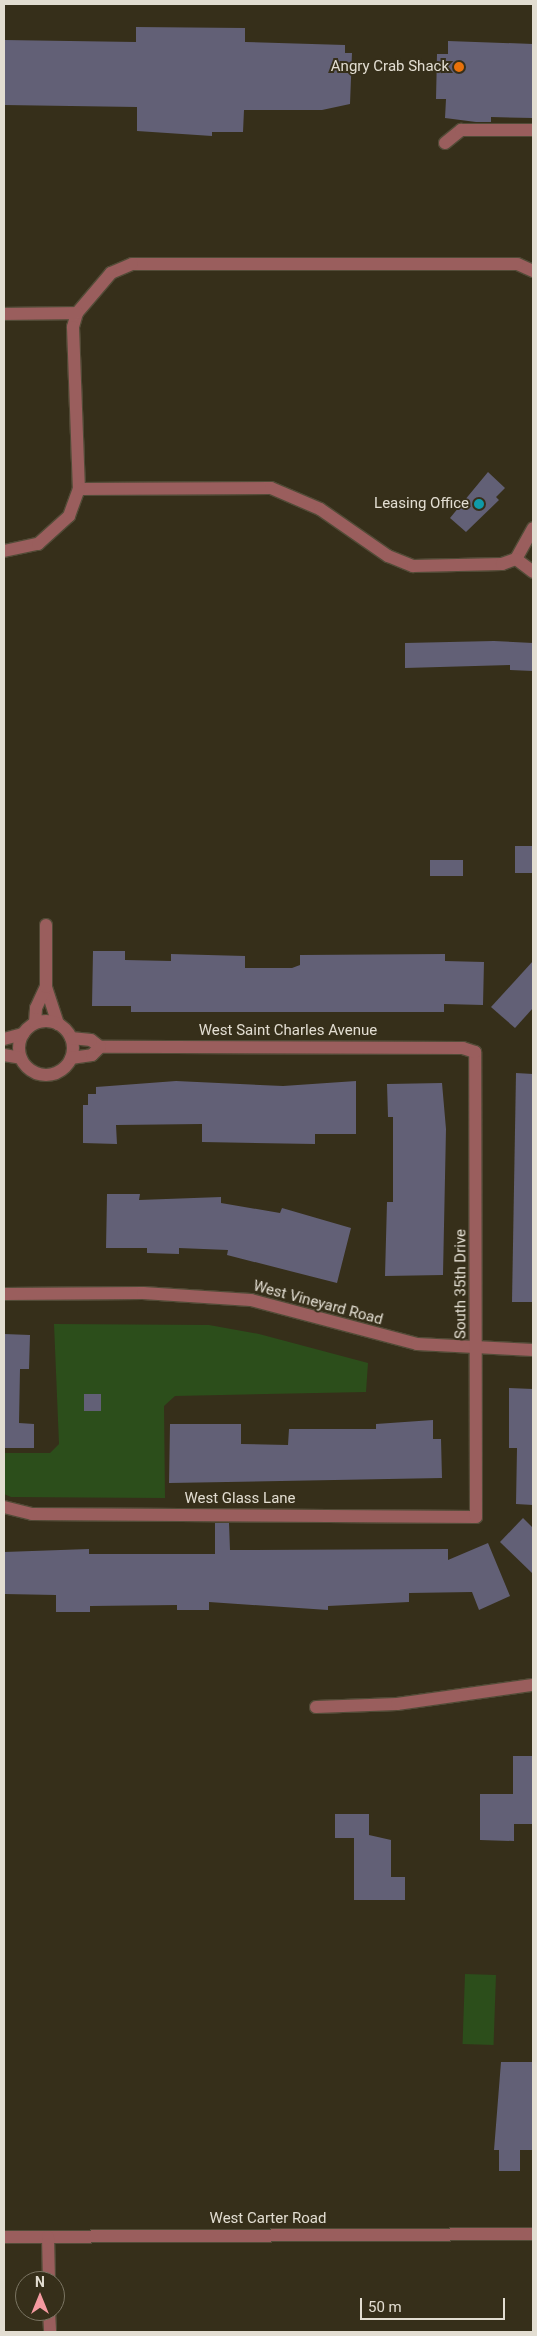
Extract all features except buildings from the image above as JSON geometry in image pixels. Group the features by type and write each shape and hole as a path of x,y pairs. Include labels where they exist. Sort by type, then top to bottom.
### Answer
{"street":[{"path":"445,143 461,130 533,130"},
{"path":"4,551 38,544 69,516 80,489 73,327 77,313 111,273 132,264 517,264 533,271"},
{"path":"4,314 77,313"},
{"path":"80,489 272,488 320,509 399,563 476,566 516,558 531,536"},
{"path":"516,558 533,572"},
{"path":"4,1055 21,1058 42,1075 59,1071 71,1058 71,1038 58,1024 46,987 46,925"},
{"path":"4,1039 23,1034 35,1023 36,1008 46,987"},
{"path":"35,1023 58,1024"},
{"path":"21,1058 23,1034"},
{"name":"West Saint Charles Avenue","path":"71,1038 91,1040 100,1047 463,1048 475,1052"},
{"name":"West Saint Charles Avenue","path":"71,1058 92,1055 100,1047"},
{"name":"South 35th Drive","path":"475,1052 476,1516"},
{"name":"West Vineyard Road","path":"4,1294 143,1292 251,1300 370,1334 477,1349 533,1350"},
{"name":"West Glass Lane","path":"4,1507 32,1514 476,1516"},
{"path":"316,1707 397,1704 533,1684"},
{"name":"West Carter Road","path":"4,2237 533,2234"},
{"path":"48,2237 49,2271"}],"green space":[{"path":"54,1324 209,1325 259,1334 368,1363 366,1392 175,1396 164,1406 165,1498 11,1497 4,1494 4,1453 50,1453 59,1444"},
{"path":"465,1974 496,1975 494,2045 463,2044"}],"place":[{"name":"Angry Crab Shack","path":"459,67"},
{"name":"Leasing Office","path":"479,504"}]}
